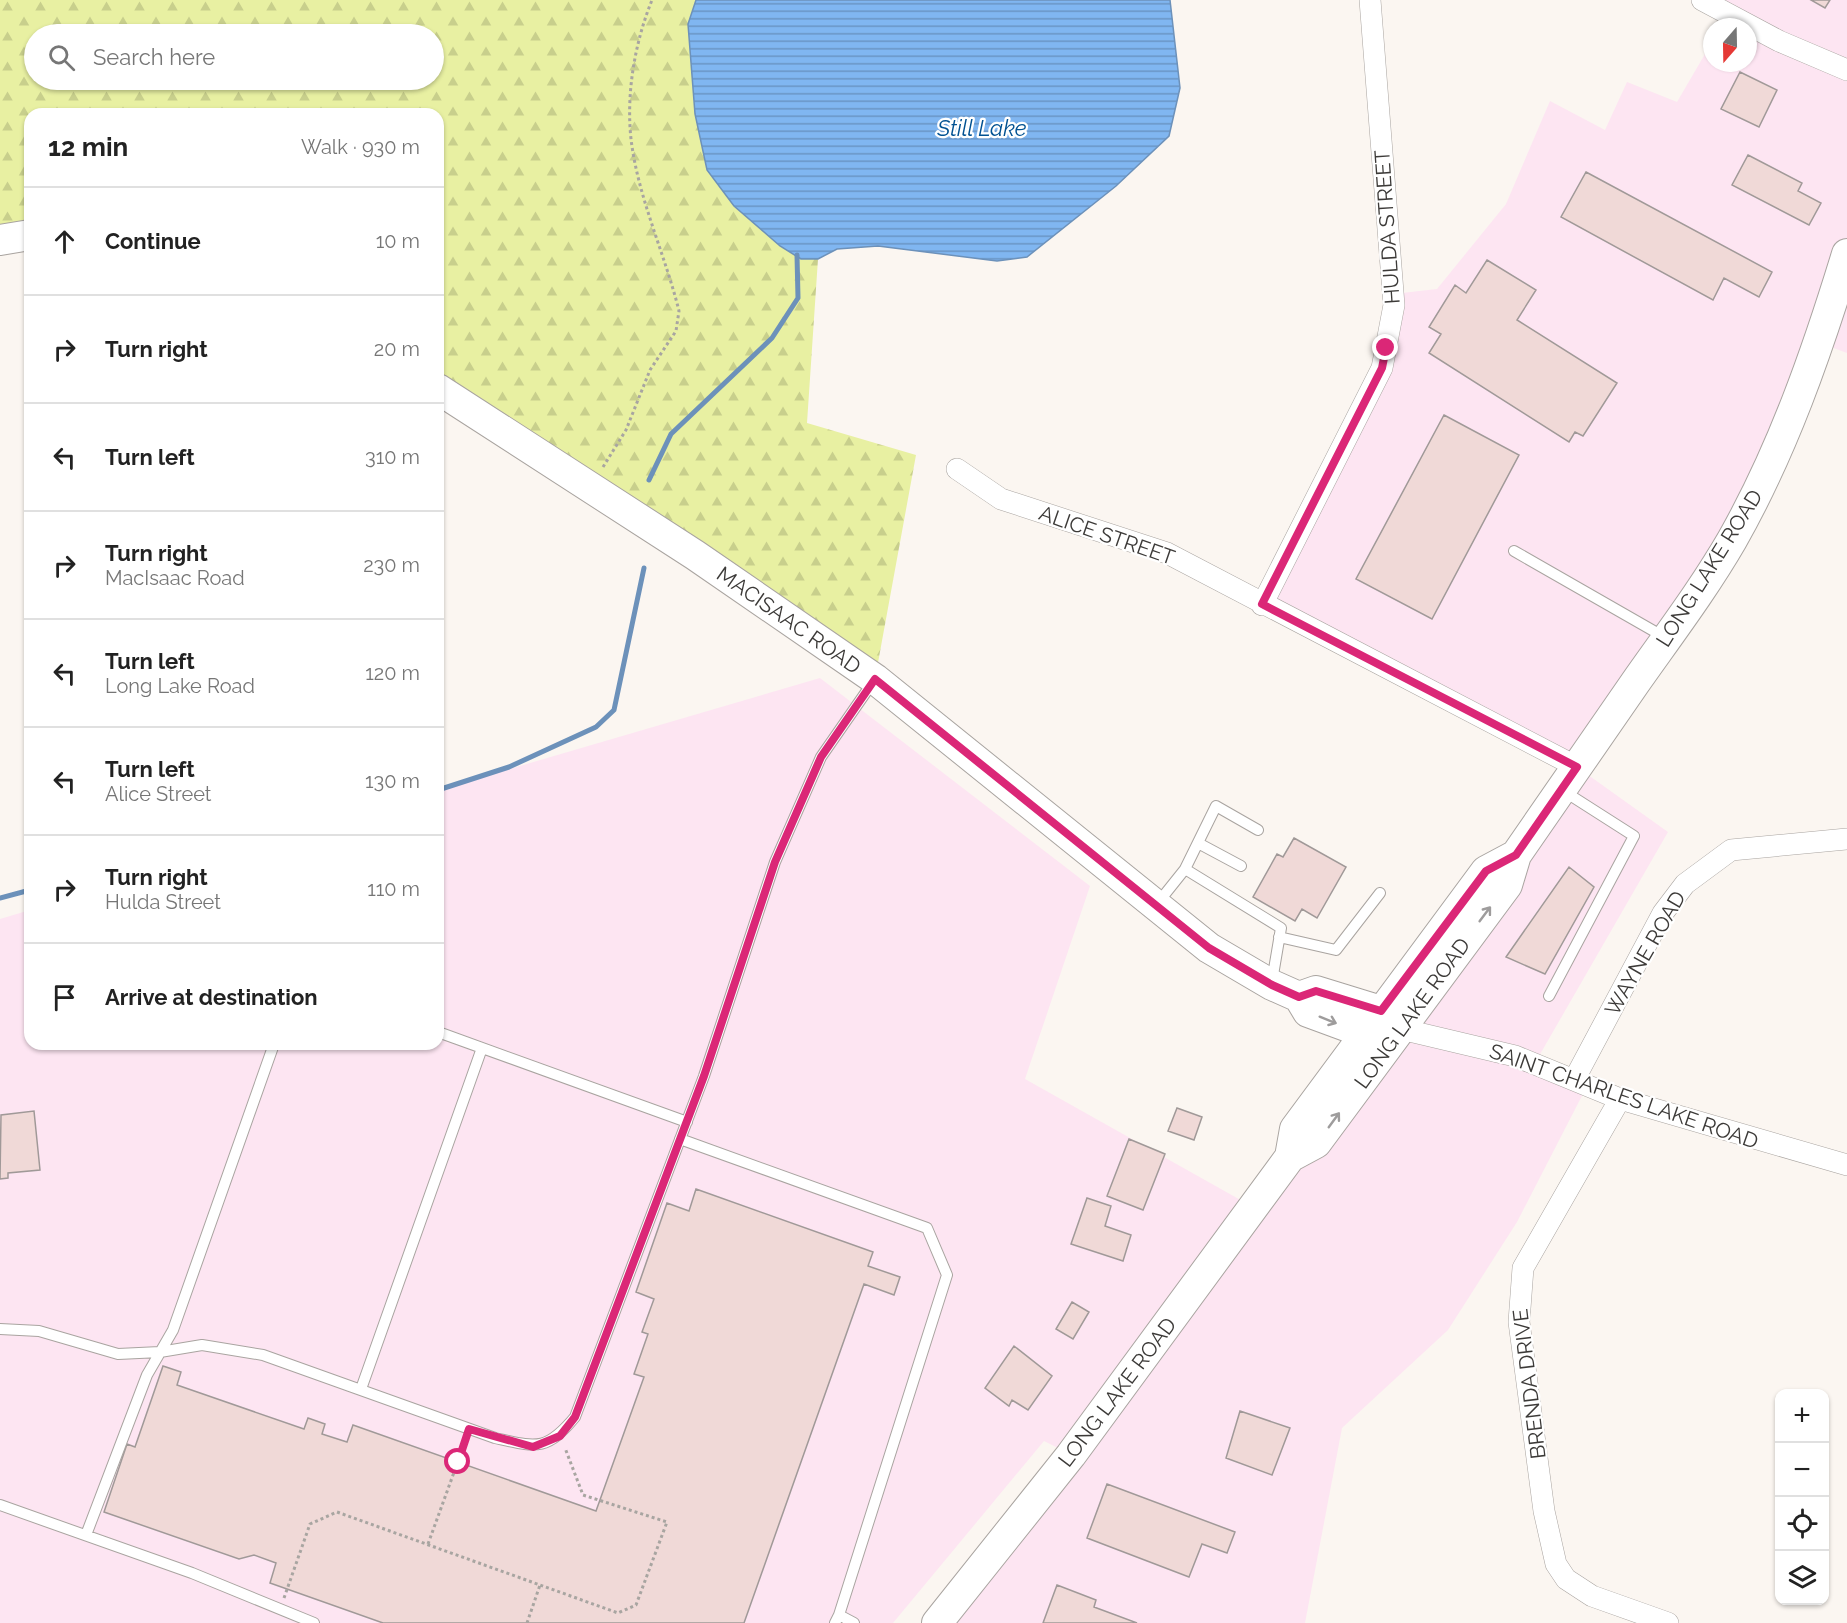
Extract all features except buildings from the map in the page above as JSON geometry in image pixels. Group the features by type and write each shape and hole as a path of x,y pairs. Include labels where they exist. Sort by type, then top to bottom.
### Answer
{"main road":[{"path":"0,240 24,236"},
{"name":"LONG LAKE ROAD","path":"937,1623 1071,1455 1290,1156 1316,1143 1382,1024 1486,871 1516,855 1732,540 1764,479 1820,343 1847,254"},
{"name":"MACISAAC ROAD","path":"444,393 695,555 875,679 1209,948 1272,985 1299,997 1316,991 1382,1024"}],"street":[{"name":"HULDA STREET","path":"1262,604 1382,368 1392,323 1394,305 1370,0"},
{"path":"1702,0 1779,41 1847,70"},
{"name":"ALICE STREET","path":"957,469 1001,499 1167,553 1262,604 1569,779"},
{"name":"WAYNE ROAD","path":"1574,1080 1663,913 1685,884 1731,849 1847,839"},
{"name":"SAINT CHARLES LAKE ROAD","path":"1382,1024 1515,1056 1620,1099 1847,1165"},
{"name":"BRENDA DRIVE","path":"1620,1099 1523,1268 1519,1322 1544,1511 1556,1564 1566,1579 1578,1589 1668,1623"}],"lane":[{"path":"1514,551 1666,639"},
{"path":"0,1329 39,1331 118,1354 160,1352 202,1345 263,1355 469,1429 533,1447 560,1436 575,1417 687,1122 775,862 821,757 875,679"},
{"path":"1549,996 1634,836 1569,779"},
{"path":"1156,904 1185,869 1216,806 1258,830"},
{"path":"1198,843 1241,866"},
{"path":"1185,869 1281,928 1272,985"},
{"path":"1279,937 1336,950 1380,893"},
{"path":"444,1034 687,1122"},
{"path":"361,1389 482,1048"},
{"path":"86,1535 147,1375 173,1330 272,1050"},
{"path":"680,1139 927,1228 947,1275 837,1619 854,1623"},
{"path":"0,1505 192,1573 314,1623"}],"path":[{"path":"591,488 626,430 650,370 676,331 679,311 631,140 632,78 644,21 652,0"},
{"path":"428,1545 469,1429"},
{"path":"280,1609 310,1524 338,1512 618,1613 636,1605 667,1522 583,1495 560,1436"},
{"path":"526,1623 540,1585"}],"shaded area":[{"path":"1719,0 1847,0 1847,353 1820,343 1793,410 1577,767 1262,605 1382,368 1393,294 1437,289 1506,204 1550,101 1605,130 1627,82 1677,102 1703,57 1703,72 1757,72 1757,18 1726,18 1728,14"},
{"path":"820,678 1090,886 1025,1079 1253,1207 1577,767 1668,832 1535,1063 1587,1086 1517,1222 1448,1330 1342,1428 1305,1623 943,1623 1070,1454 1044,1441 893,1623 0,1623 0,919 24,912 24,1050 444,1050 444,788"}],"green space":[{"path":"0,0 696,0 688,24 695,114 707,170 780,245 801,259 818,259 807,423 916,455 875,679 444,393 444,108 24,108 24,236 0,240"}],"water":[{"name":"Still Lake","path":"696,0 1170,0 1180,88 1169,136 1116,186 1027,257 997,261 878,246 837,249 818,259 801,259 780,246 734,206 707,170 695,114 688,24"}],"waterway":[{"path":"649,480 671,434 772,338 798,298 797,255"},
{"path":"444,788 509,767 596,727 614,710 644,568"},
{"path":"0,898 24,892"}],"route":[{"path":"458,1462 469,1429 533,1447 560,1436 575,1417 704,1076 775,862 821,757 875,679 1209,948 1272,985 1299,997 1316,991 1381,1011 1486,871 1516,855 1577,767 1262,604 1382,368 1386,348"}]}
